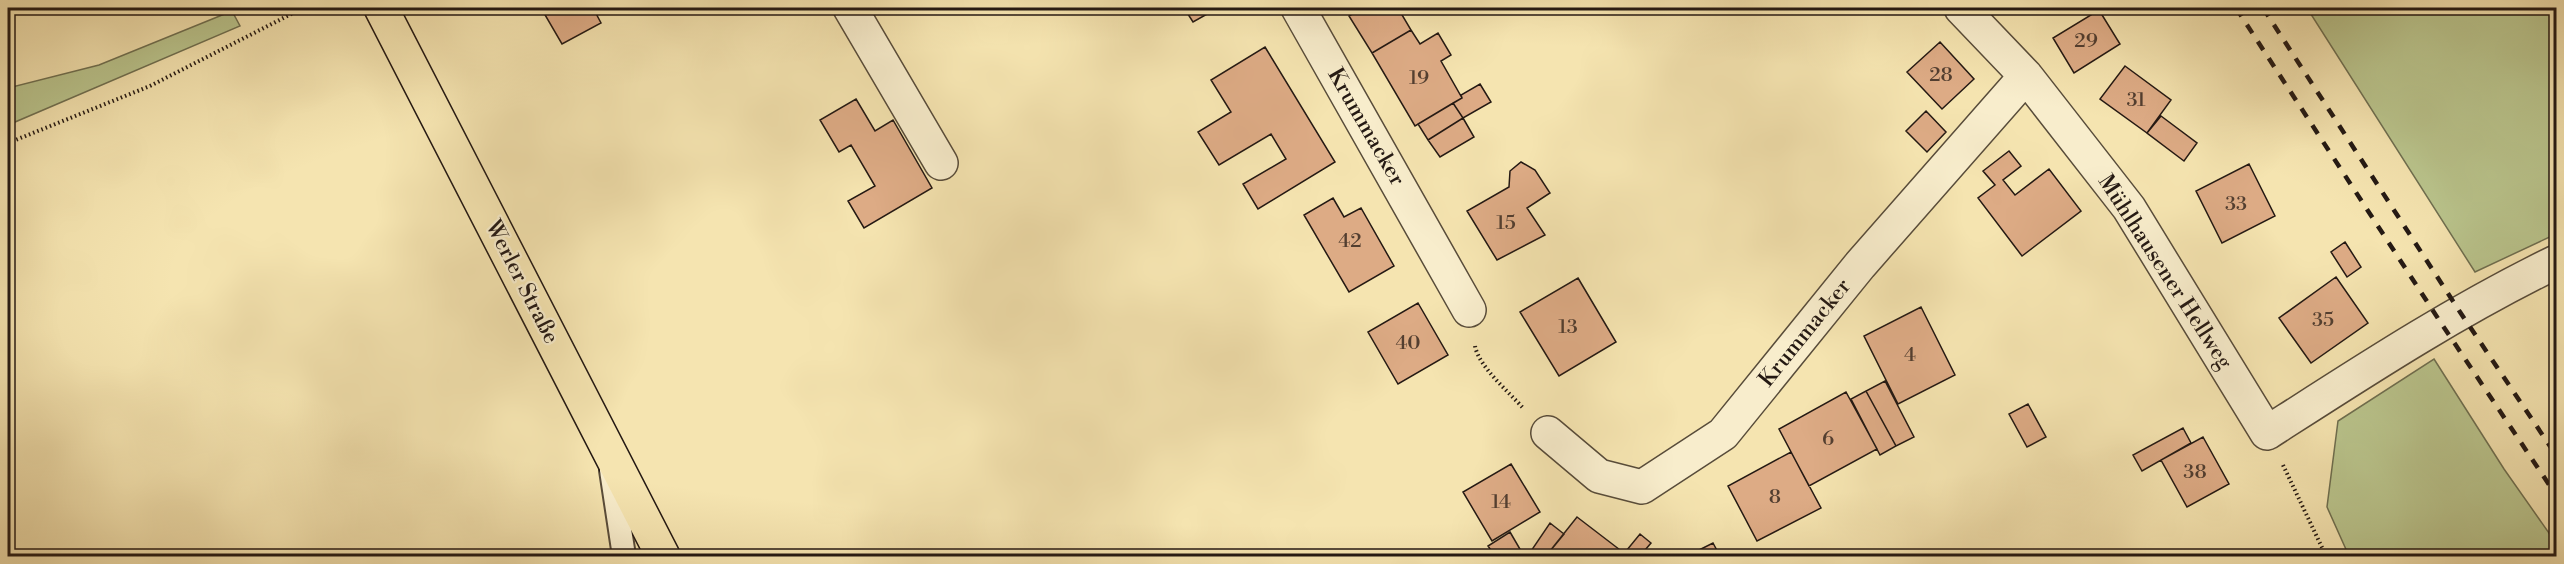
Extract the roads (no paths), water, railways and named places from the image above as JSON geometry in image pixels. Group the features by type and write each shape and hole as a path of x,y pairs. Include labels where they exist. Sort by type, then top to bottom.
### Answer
{"main road":[{"name":"Werler Straße","path":"381,8 663,556"}],"street":[{"path":"850,8 941,162"},
{"name":"Krummacker","path":"1298,8 1469,310"},
{"name":"Mühlhausener Hellweg","path":"1960,8 2026,76 2129,208 2267,433 2400,346 2556,262"},
{"name":"Krummacker","path":"1548,433 1599,476 1642,487 1723,434 1860,265 2026,76"}],"lane":[{"path":"608,447 624,556"}],"railway":[{"path":"2236,8 2556,495"},
{"path":"2263,8 2460,312 2556,455"}]}
